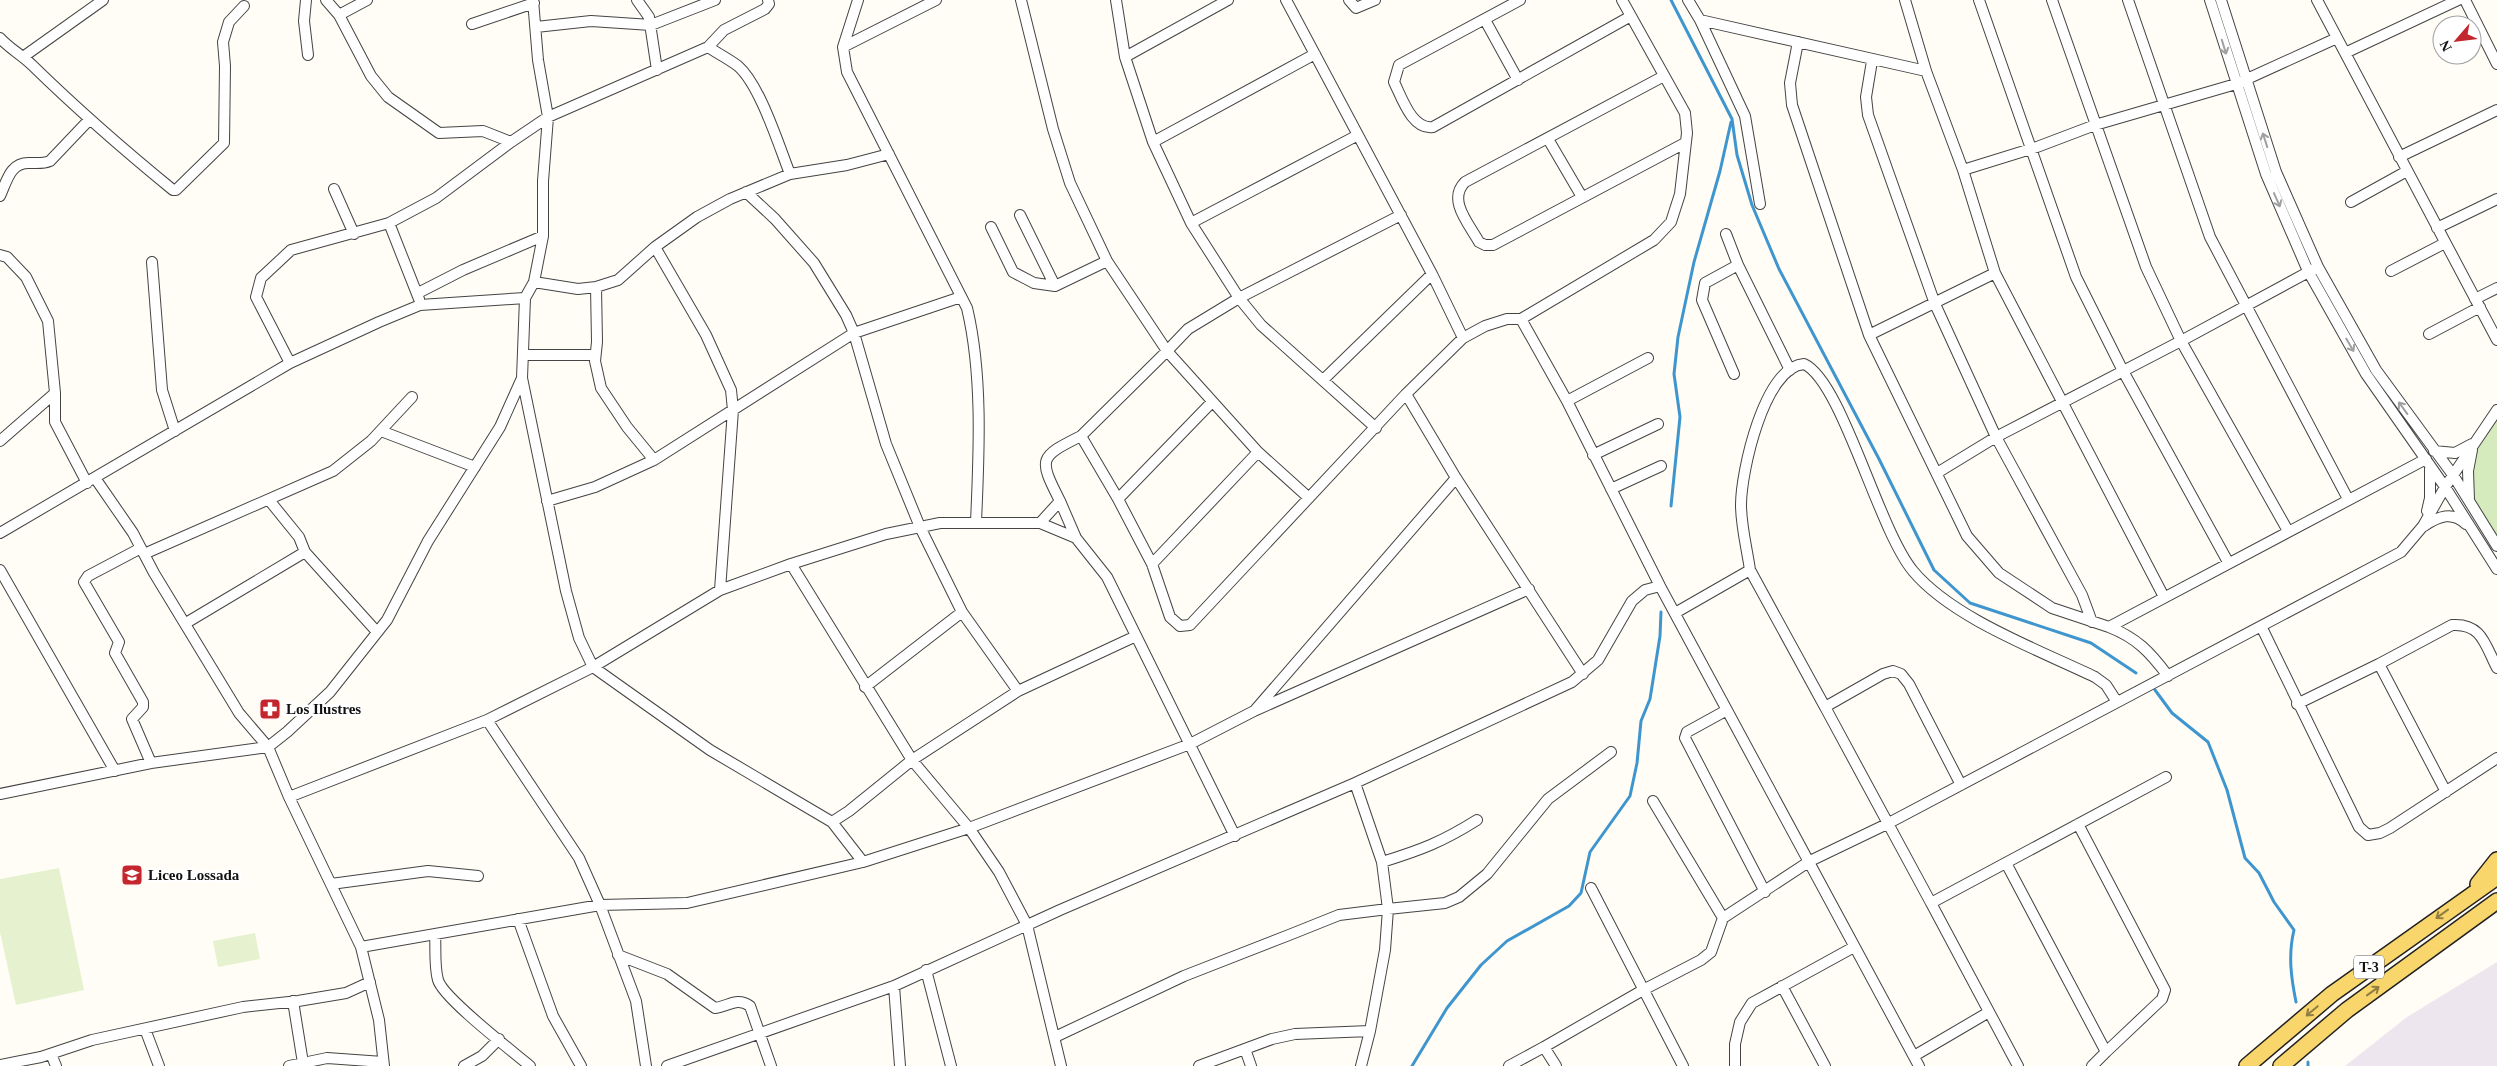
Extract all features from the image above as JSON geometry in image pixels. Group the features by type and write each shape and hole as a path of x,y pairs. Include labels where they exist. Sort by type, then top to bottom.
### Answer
{"main road":[{"path":"2469,894 2497,860"},
{"name":"T-3","path":"2247,1066 2332,994 2469,894 2497,876"},
{"name":"T-3","path":"2282,1066 2347,1010 2497,901"},
{"path":"2477,914 2497,910"}],"street":[{"path":"23,57 103,0"},
{"path":"306,0 304,21 308,55"},
{"path":"326,0 339,15 379,88 433,130 446,134 483,131 511,142"},
{"path":"339,15 367,0"},
{"path":"637,0 649,17 657,70"},
{"path":"536,27 591,21 651,24 714,0"},
{"path":"290,363 256,297 261,278 292,250 389,223 436,198 511,142 548,118 708,47 724,30 765,9 769,4 768,0"},
{"path":"858,0 843,48 847,72 967,308 973,334 980,444 976,522"},
{"path":"843,48 936,0"},
{"path":"1021,0 1053,129 1070,183 1107,261 1167,351 1258,452 1309,498"},
{"path":"1116,0 1126,57 1153,142 1191,223 1239,298 1261,325 1376,428"},
{"path":"1126,57 1228,0"},
{"path":"1286,0 1432,274 1463,338"},
{"path":"1349,0 1356,8 1375,0"},
{"path":"1520,0 1399,65 1394,82 1411,116 1426,128 1433,127 1631,16"},
{"path":"1081,436 1118,499 1152,564 1170,617 1180,626 1190,625 1406,394 1463,338 1507,319 1521,319 1654,240 1671,222 1680,194 1688,132 1685,113 1622,0"},
{"path":"1688,0 1700,20 1745,116 1760,204"},
{"path":"1905,0 1926,72 1963,170 1995,273 2164,597"},
{"path":"1979,0 2076,277 2123,371 2228,562"},
{"path":"2052,0 2146,267 2181,341 2288,531"},
{"path":"2128,0 2210,237 2348,499"},
{"path":"2210,0 2276,172 2318,267 2376,370 2419,439 2428,462 2497,569"},
{"path":"2221,0 2266,174 2308,272 2366,374 2419,439 2434,451 2453,475 2497,546"},
{"path":"2317,0 2497,340"},
{"path":"2345,53 2458,0"},
{"path":"2465,0 2497,64"},
{"path":"472,24 533,1 538,60 548,118 543,181 543,236 534,282 525,298 522,378 566,591 579,638 593,667 710,750 832,822 862,862"},
{"path":"0,38 8,47 23,57 89,120 173,190 179,189 224,143 225,74 223,42 229,22 244,6"},
{"path":"1485,20 1518,80"},
{"path":"1700,20 1926,72"},
{"path":"1963,170 2032,149 2095,125 2241,82 2337,38"},
{"path":"1798,42 1790,83 1792,105 1869,335 1967,536 1999,573 2052,608 2130,635 2153,657 2168,676"},
{"path":"708,47 738,66 752,86 771,123 790,174"},
{"path":"1153,142 1315,54"},
{"path":"1872,61 1866,97 1868,115 1935,304 1996,437 2082,596 2092,622"},
{"path":"1664,76 1477,175 1459,188 1456,200 1479,242 1493,245 1582,196 1686,143"},
{"path":"2399,157 2497,110"},
{"path":"0,196 8,174 17,166 22,163 44,163 50,160 89,120"},
{"path":"1191,223 1358,135"},
{"path":"1548,139 1582,196"},
{"path":"534,282 578,288 596,287 618,280 655,247 697,217 746,192 790,174 847,165 889,154"},
{"path":"2351,202 2407,171"},
{"path":"334,189 354,234"},
{"path":"746,192 775,219 814,263 846,315 854,333 886,444 920,527 962,612 1018,691"},
{"path":"2437,228 2497,199"},
{"path":"1020,215 1054,286"},
{"path":"1235,836 1107,577 1076,538 1046,474 1046,462 1051,451 1081,436 1188,329 1239,298 1401,215"},
{"path":"389,223 418,293 420,305"},
{"path":"991,227 1013,272 1034,283 1054,286 1107,261"},
{"path":"1726,234 1738,265 1790,370"},
{"path":"418,293 462,270 543,236"},
{"path":"2391,271 2445,243"},
{"path":"655,247 706,334 731,390 732,410 720,590"},
{"path":"0,255 7,256 26,276 48,321 55,393 55,422 91,480 142,551 239,713 268,747 289,797 361,947 379,1020 383,1064 327,1058 289,1066"},
{"path":"152,262 162,390 175,431"},
{"path":"1734,374 1702,300 1702,294 1705,283 1738,265"},
{"path":"1937,473 1996,437 2062,404 2318,267"},
{"path":"1869,335 1995,273"},
{"path":"1323,380 1432,274"},
{"path":"596,287 596,355 601,388 627,427 654,460"},
{"path":"2429,334 2497,288"},
{"path":"548,501 595,487 654,460 854,333 961,297"},
{"path":"0,533 290,363 420,305 525,298"},
{"path":"1521,319 1567,401 1660,586 1919,1066"},
{"path":"523,356 596,355"},
{"path":"1567,401 1648,358"},
{"path":"2018,1066 1750,570 1741,506 1744,464 1764,406 1777,384 1790,370 1800,365 1810,367 1827,388 1850,437 1883,518 1901,554 1921,579 1941,598 1966,614 2095,678 2106,686 2117,702"},
{"path":"0,794 151,763 268,747 330,692 387,620 428,541 500,427 522,378"},
{"path":"0,441 55,393"},
{"path":"1406,394 1456,478 1530,589 1583,674"},
{"path":"151,763 132,719 143,707 143,702 116,652 119,642 84,582 88,576 142,551 269,500 333,471 381,431 412,398"},
{"path":"1118,499 1212,402"},
{"path":"1509,1066 1701,960 1711,952 1723,918 1810,861 1887,824 2401,552 2423,526 2445,487 2497,410"},
{"path":"1593,455 1658,424"},
{"path":"381,431 475,467"},
{"path":"2434,451 2455,453 2475,442"},
{"path":"2469,502 2468,471 2475,442"},
{"path":"1152,564 1258,452"},
{"path":"2109,627 2348,499 2428,462"},
{"path":"2423,526 2430,498 2428,462"},
{"path":"1611,489 1661,466"},
{"path":"1254,711 1456,478"},
{"path":"269,500 299,537 305,552 377,632"},
{"path":"1040,523 1060,501"},
{"path":"2423,526 2439,518 2454,515 2471,528"},
{"path":"289,797 487,720 593,667 720,590 791,564 886,534 940,523 1040,523 1076,538"},
{"path":"186,624 305,552"},
{"path":"791,564 865,687 912,760 969,828 999,872 1027,925 1061,1066"},
{"path":"0,570 115,771"},
{"path":"1674,612 1750,570"},
{"path":"667,1066 894,986 1060,910 1355,783 1572,682 1598,660 1632,601 1645,590 1660,586"},
{"path":"361,947 600,905 687,903 862,862 969,828 1190,744 1254,711 1530,589"},
{"path":"865,687 962,612"},
{"path":"2297,704 2379,664 2452,625 2464,624 2478,632 2497,668"},
{"path":"2261,626 2297,704 2359,827 2368,835 2380,833 2390,828 2497,758"},
{"path":"832,822 912,760 1018,691 1136,636"},
{"path":"2379,664 2446,792"},
{"path":"1825,706 1883,674 1893,671 1901,674 1909,684 1961,785"},
{"path":"1727,710 1687,732 1685,738 1765,892"},
{"path":"487,720 579,858 600,905 636,1001 646,1066"},
{"path":"1055,1037 1184,976 1339,915 1445,903 1458,897 1487,874 1548,799 1611,752"},
{"path":"1931,903 2166,776"},
{"path":"1355,783 1382,862 1388,909 1385,950 1370,1030 1361,1066"},
{"path":"1653,801 1723,918"},
{"path":"1382,862 1426,849 1477,820"},
{"path":"2078,824 2165,990 2162,999 2092,1066"},
{"path":"2006,863 2106,1052"},
{"path":"332,884 428,871 478,876"},
{"path":"1591,888 1683,1066"},
{"path":"518,919 553,1016 581,1066"},
{"path":"435,934 437,978 441,988 458,1005 530,1066"},
{"path":"1735,1066 1735,1044 1740,1022 1752,1003 1854,947"},
{"path":"618,955 667,974 715,1008 734,1001 744,1002 750,1006 770,1066"},
{"path":"926,970 951,1066"},
{"path":"0,1066 51,1054 92,1040 243,1007 346,992 370,982"},
{"path":"894,986 900,1066"},
{"path":"1782,986 1825,1066"},
{"path":"293,1001 303,1063"},
{"path":"1914,1056 1989,1012"},
{"path":"145,1029 159,1066"},
{"path":"1199,1066 1272,1039 1295,1034 1370,1030"},
{"path":"464,1066 482,1056 499,1039"},
{"path":"1544,1047 1556,1066"},
{"path":"1245,1049 1251,1066"},
{"path":"51,1054 56,1066"}],"shaded area":[{"path":"2497,962 2497,1066 2345,1066 2407,1017"}],"green space":[{"path":"2497,410 2497,546 2468,489 2470,458"},
{"path":"59,868 84,990 16,1005 0,932 0,879"},
{"path":"255,933 260,959 218,967 213,941"}],"waterway":[{"path":"1671,0 1732,119 1737,155 1752,205 1779,269 1879,459 1934,570 1970,603 2091,643 2136,673"},
{"path":"1671,506 1680,417 1674,374 1678,337 1694,262 1720,171 1731,122"},
{"path":"1412,1066 1447,1008 1481,965 1507,941 1569,906 1581,893 1590,852 1630,796 1637,763 1641,721 1650,699 1660,636 1661,612"},
{"path":"2155,690 2172,713 2208,742 2227,790 2245,858 2259,873 2274,902 2294,930 2291,966 2296,1002"}],"place":[{"name":"Los Ilustres","path":"270,709"},
{"name":"Liceo Lossada","path":"132,875"}]}
